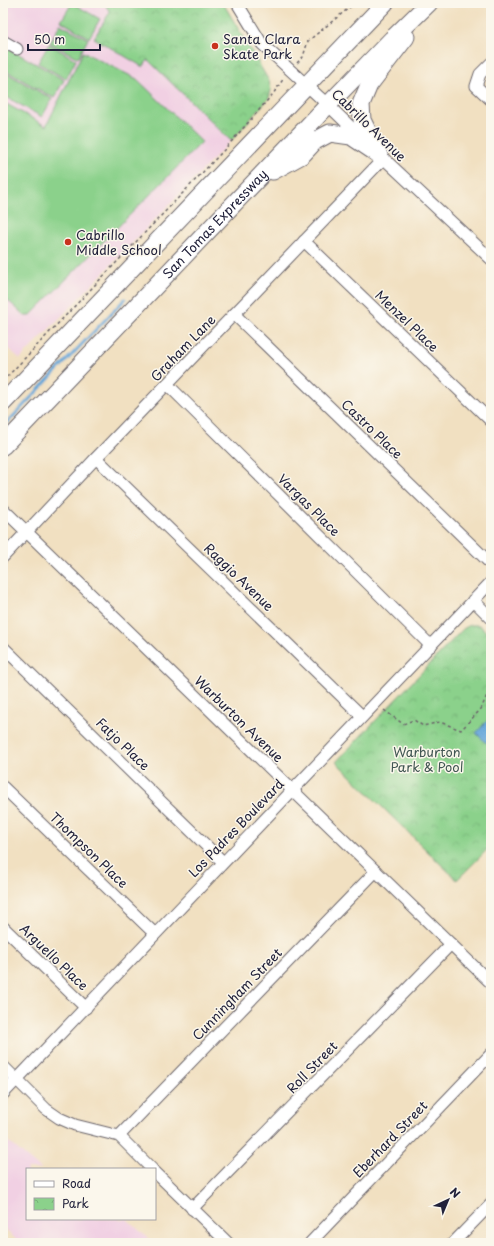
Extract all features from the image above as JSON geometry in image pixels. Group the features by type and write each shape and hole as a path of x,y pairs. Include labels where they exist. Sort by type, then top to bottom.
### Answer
{"highway":[{"path":"3,403 385,3"},
{"name":"San Tomas Expressway","path":"3,446 328,105 429,3"},
{"path":"381,157 362,120 361,104 364,95 369,85 433,3"},
{"path":"258,179 302,155 315,141 330,133 351,136 381,157"}],"street":[{"name":"Cabrillo Avenue","path":"238,3 262,44 491,259"},
{"path":"3,41 17,49"},
{"path":"491,63 480,74 476,86 491,100"},
{"name":"Graham Lane","path":"3,558 96,458 304,241 381,157"},
{"name":"Menzel Place","path":"304,241 491,421"},
{"name":"Castro Place","path":"234,314 491,564"},
{"name":"Vargas Place","path":"168,384 431,646"},
{"name":"Raggio Avenue","path":"96,458 362,716"},
{"name":"Warburton Avenue","path":"3,509 491,983"},
{"name":"Los Padres Boulevard","path":"3,1094 491,582"},
{"path":"473,600 491,618"},
{"name":"Fatjo Place","path":"3,647 223,862"},
{"name":"Thompson Place","path":"3,787 155,934"},
{"name":"Cunningham Street","path":"119,1136 376,871"},
{"name":"Arguello Place","path":"3,927 86,1008"},
{"name":"Roll Street","path":"192,1209 451,944"},
{"name":"Eberhard Street","path":"310,1243 491,1054"},
{"path":"3,1066 46,1109 59,1118 75,1125 119,1136 151,1168"},
{"path":"156,1173 228,1243"},
{"path":"453,1243 491,1204"}],"path":[{"path":"3,381 224,150 273,94 280,82 303,57 308,41 356,3"},
{"path":"383,710 403,724 414,720 423,726 440,722 461,730 481,709 488,693 491,691"}],"shaded area":[{"name":"Cabrillo Middle School","path":"3,3 104,3 110,12 95,38 143,66 148,59 231,141 20,359 3,343"},
{"path":"3,1137 40,1168 26,1168 26,1220 128,1220 153,1243 20,1243 3,1227"}],"green space":[{"path":"72,3 100,19 89,38 61,21"},
{"name":"Santa Clara Skate Park","path":"104,3 223,3 269,81 271,90 269,98 231,141 148,60 143,67 94,38 110,12"},
{"path":"60,24 88,39 78,58 50,43"},
{"path":"49,44 76,60 66,79 38,63"},
{"path":"3,45 64,80 54,98 3,69"},
{"name":"Cabrillo Middle School","path":"83,52 137,79 202,142 30,316 25,316 3,296 3,102 46,126"},
{"path":"3,71 52,99 42,117 3,95"},
{"name":"Warburton Park & Pool","path":"470,625 479,625 491,636 491,846 457,880 336,762 463,629"}],"water":[{"path":"488,720 491,723 491,738 486,743 476,733"}],"waterway":[{"path":"3,427 125,299"}],"place":[{"name":"Santa Clara Skate Park","path":"215,46"},
{"name":"Cabrillo Middle School","path":"68,242"}]}
